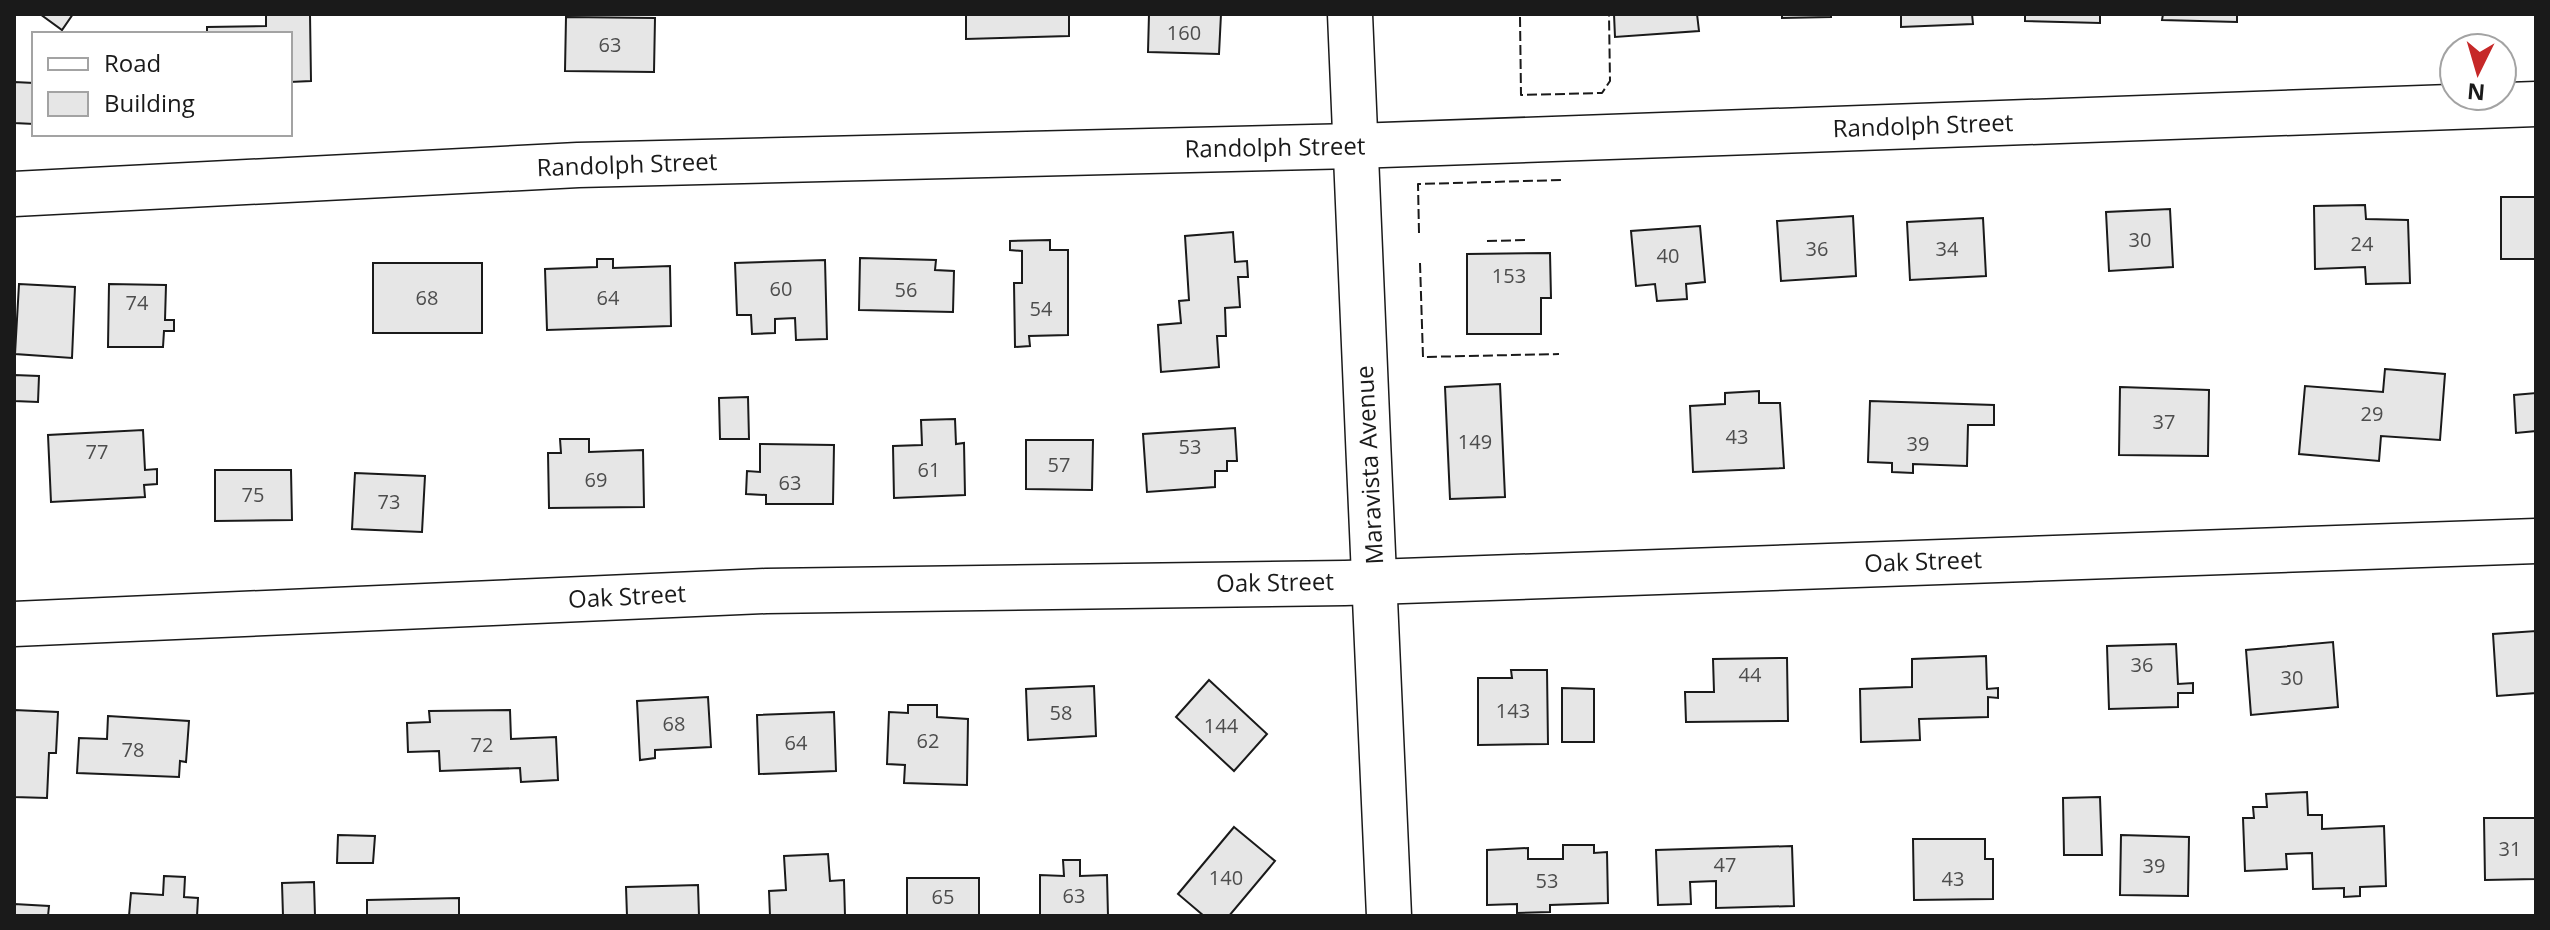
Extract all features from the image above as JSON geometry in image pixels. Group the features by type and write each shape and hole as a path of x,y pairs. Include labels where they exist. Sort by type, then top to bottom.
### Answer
{"street":[{"name":"Maravista Avenue","path":"1350,14 1389,916"},
{"name":"Randolph Street","path":"14,194 578,165 1354,146 2536,104"},
{"name":"Oak Street","path":"14,624 766,591 1376,582 2536,541"}],"building":[{"path":"40,14 73,14 62,30"},
{"path":"266,14 310,14 311,81 292,82 292,32 207,32 207,27 266,26"},
{"path":"966,14 1069,14 1069,36 966,39"},
{"path":"1149,14 1221,14 1219,54 1148,52"},
{"path":"1614,14 1697,14 1699,31 1615,37"},
{"path":"1782,14 1831,14 1831,17 1782,18"},
{"path":"1901,14 1972,14 1973,24 1901,27"},
{"path":"2025,14 2100,14 2100,23 2025,21"},
{"path":"2163,14 2237,14 2237,22 2162,20"},
{"path":"566,17 655,18 654,72 565,71"},
{"path":"14,82 32,83 32,124 14,123"},
{"path":"2501,197 2536,197 2536,259 2501,259"},
{"path":"2365,205 2366,219 2408,220 2410,283 2366,284 2365,267 2315,269 2314,206"},
{"path":"2170,209 2173,267 2109,271 2106,212"},
{"path":"1853,216 1856,276 1781,281 1777,221"},
{"path":"1983,218 1986,276 1910,280 1907,222"},
{"path":"1700,226 1705,282 1686,284 1687,299 1657,301 1655,284 1636,286 1631,231"},
{"path":"1233,232 1235,262 1247,261 1248,277 1238,277 1240,307 1225,308 1226,336 1217,336 1219,367 1161,372 1158,325 1181,323 1179,301 1189,300 1185,236"},
{"path":"1050,240 1050,250 1068,250 1068,335 1029,336 1030,346 1015,347 1014,283 1022,283 1022,251 1010,250 1010,241"},
{"path":"1550,253 1551,298 1541,298 1541,334 1467,334 1467,254"},
{"path":"860,258 936,260 935,270 954,271 953,312 859,310"},
{"path":"597,259 613,259 613,268 670,266 671,326 547,330 545,269 597,267"},
{"path":"825,260 827,339 796,340 795,318 775,319 775,333 752,334 751,315 737,315 735,263"},
{"path":"373,263 482,263 482,333 373,333"},
{"path":"19,284 75,287 72,358 15,354"},
{"path":"109,284 166,285 165,320 174,320 174,331 164,331 163,347 108,347"},
{"path":"2385,369 2445,374 2440,440 2381,436 2379,461 2299,454 2305,386 2383,392"},
{"path":"14,375 39,376 38,402 14,401"},
{"path":"1500,384 1505,497 1450,499 1445,387"},
{"path":"2120,387 2209,390 2208,456 2119,455"},
{"path":"1759,391 1759,403 1780,403 1784,468 1693,472 1690,406 1725,404 1725,393"},
{"path":"2536,393 2536,431 2516,433 2514,395"},
{"path":"748,397 749,439 720,439 719,398"},
{"path":"1870,401 1994,405 1994,425 1968,425 1967,466 1913,464 1913,473 1892,472 1892,463 1868,462"},
{"path":"955,419 956,444 964,443 965,495 894,498 893,446 922,445 921,420"},
{"path":"1235,428 1237,461 1227,461 1227,471 1215,471 1215,487 1147,492 1143,434"},
{"path":"143,430 145,470 157,469 157,484 144,485 145,497 51,502 48,435"},
{"path":"560,439 589,439 589,452 643,450 644,507 549,508 548,453 561,453"},
{"path":"1026,440 1093,440 1092,490 1026,489"},
{"path":"760,444 834,445 833,504 766,504 766,495 746,494 747,471 760,472"},
{"path":"215,470 291,470 292,520 215,521"},
{"path":"355,473 425,476 422,532 352,529"},
{"path":"2536,631 2536,693 2497,696 2493,634"},
{"path":"2333,642 2338,707 2251,715 2246,650"},
{"path":"2176,644 2178,684 2193,683 2193,693 2178,693 2178,707 2109,709 2107,646"},
{"path":"1986,656 1987,689 1998,688 1998,698 1988,697 1988,717 1919,719 1920,740 1861,742 1860,689 1912,687 1912,659"},
{"path":"1787,658 1788,721 1686,722 1685,692 1714,692 1713,659"},
{"path":"1511,670 1547,670 1548,744 1478,745 1478,678 1512,678"},
{"path":"1209,680 1267,734 1234,771 1176,717"},
{"path":"1094,686 1096,736 1028,740 1026,689"},
{"path":"1562,688 1594,689 1594,742 1562,742"},
{"path":"708,697 711,747 655,750 655,758 640,760 637,701"},
{"path":"908,705 937,705 937,717 968,719 967,785 904,783 905,765 887,764 889,712 908,713"},
{"path":"14,710 58,712 56,753 49,753 47,798 14,797"},
{"path":"510,710 511,739 556,737 558,780 521,782 520,768 440,771 439,751 408,752 407,723 430,722 429,711"},
{"path":"834,712 836,771 759,774 757,715"},
{"path":"108,716 189,721 186,762 180,761 179,777 77,773 79,738 107,739"},
{"path":"2307,792 2308,815 2322,815 2322,829 2384,826 2386,886 2360,887 2360,896 2344,897 2344,888 2313,889 2312,853 2286,854 2287,869 2245,871 2243,818 2254,818 2253,807 2267,807 2266,794"},
{"path":"2100,797 2102,855 2064,855 2063,798"},
{"path":"2484,818 2536,818 2536,879 2485,880"},
{"path":"1234,827 1275,861 1229,916 1204,916 1178,894"},
{"path":"338,835 375,836 373,863 337,863"},
{"path":"2121,835 2189,837 2188,896 2120,895"},
{"path":"1913,839 1985,839 1985,859 1993,859 1993,899 1914,900"},
{"path":"1563,845 1594,845 1594,853 1607,852 1608,903 1550,905 1550,912 1517,913 1517,904 1487,905 1487,850 1528,848 1528,859 1563,859"},
{"path":"1792,846 1794,906 1716,908 1716,881 1690,882 1691,904 1658,905 1656,850"},
{"path":"828,854 830,881 844,880 845,916 770,916 769,891 786,890 784,856"},
{"path":"1063,860 1080,860 1080,876 1107,875 1108,916 1040,916 1040,875 1064,876"},
{"path":"164,876 185,877 184,897 198,898 197,916 129,916 131,893 163,895"},
{"path":"907,878 979,878 979,916 907,916"},
{"path":"314,882 315,916 283,916 282,883"},
{"path":"698,885 699,916 627,916 626,887"},
{"path":"459,898 459,916 367,916 367,900"},
{"path":"14,904 49,906 48,916 14,916"}],"fence":[{"path":"1520,17 1521,95 1602,93 1610,81 1609,14"},
{"path":"1419,233 1418,184 1563,180"},
{"path":"1487,241 1528,240"},
{"path":"1420,263 1423,357 1559,354"}]}
